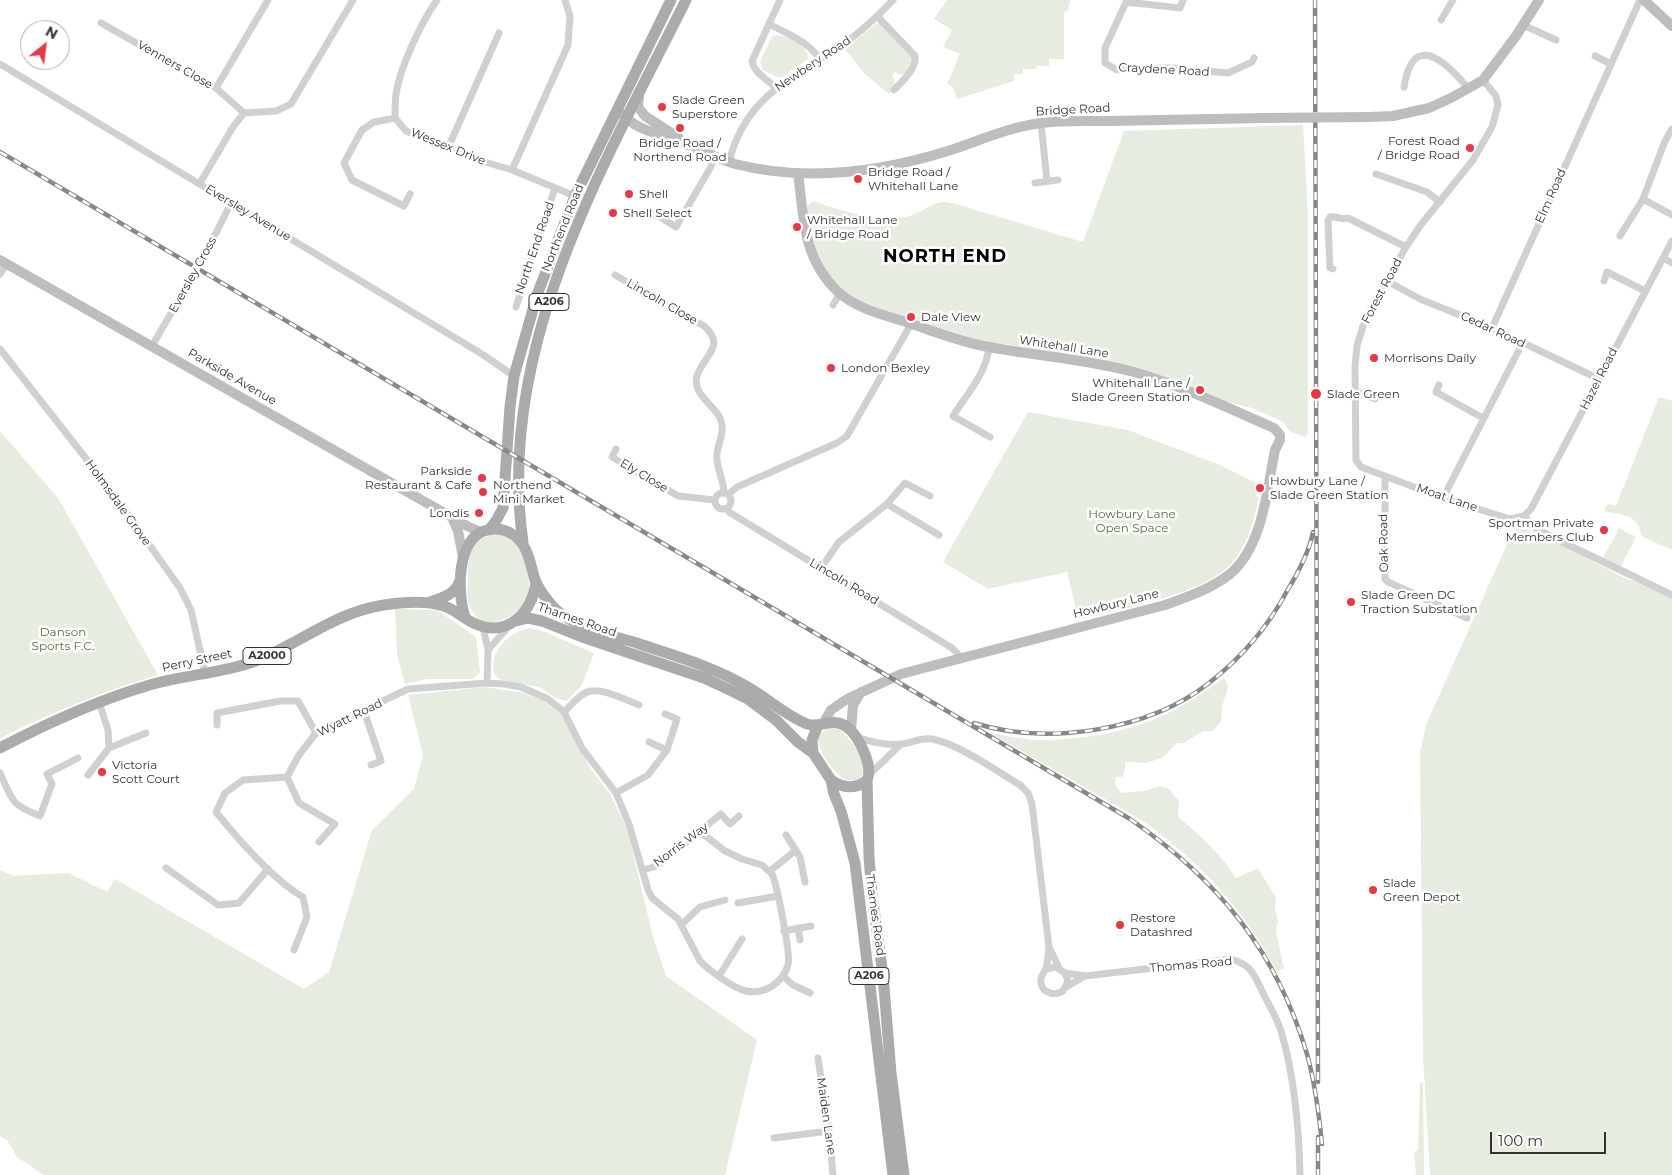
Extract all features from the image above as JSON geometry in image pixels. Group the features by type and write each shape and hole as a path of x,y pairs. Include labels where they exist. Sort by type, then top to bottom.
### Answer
{"main road":[{"name":"Northend Road","path":"485,531 496,521 503,508 514,376 537,295 575,196 671,0"},
{"name":"Northend Road","path":"523,542 518,498 522,423 533,355 548,304 582,213 626,119 686,0"},
{"path":"483,627 465,617 461,602 461,574 463,557 467,546 485,531 501,529 510,532 523,542"},
{"name":"Thames Road","path":"523,542 536,582 549,603 569,620 712,669 747,686 797,719 810,725 838,723 845,725 853,733 869,764 869,857 872,895 883,975 891,1073 904,1175"},
{"name":"Perry Street","path":"0,748 45,724 99,702 153,684 233,668 271,655 332,621 352,613 383,605 429,602 443,598 454,592 459,584 461,574"},
{"name":"Thames Road","path":"511,624 528,607 533,597 536,582"},
{"name":"Perry Street","path":"429,602 444,606 465,617"},
{"name":"Thames Road","path":"483,627 495,628 528,618 542,621 582,637 704,678 748,699 776,720 798,742 813,753 831,780 855,864 894,1175"},
{"path":"813,753 812,740 821,724"},
{"path":"831,780 847,787 859,786 868,778"}],"street":[{"path":"216,88 268,0"},
{"path":"200,184 244,113 276,111 291,104 353,0"},
{"path":"410,194 404,206 352,180 344,163 362,130 374,122 395,118 396,93 401,76 415,41 437,0"},
{"path":"512,170 568,44 570,16 565,0"},
{"path":"776,88 757,72 752,60 780,0"},
{"name":"Newbery Road","path":"729,162 733,145 749,116 776,88 842,45 878,17 893,0"},
{"name":"Craydene Road","path":"1183,0 1180,8 1127,1 1105,48 1105,63 1117,70 1173,68 1228,73 1252,62 1254,58"},
{"path":"1441,20 1454,0"},
{"name":"Bridge Road","path":"626,119 656,134 729,162 748,167 798,173 863,171 901,164 952,150 1000,131 1041,123 1392,116 1429,108 1483,80 1539,0"},
{"path":"1642,0 1672,26"},
{"name":"Elm Road","path":"1492,328 1611,64 1642,0"},
{"path":"878,17 915,56 913,68 894,90"},
{"name":"Venners Close","path":"102,23 216,88 244,113"},
{"path":"768,24 802,41 813,49 820,59"},
{"path":"1523,25 1556,40"},
{"path":"448,148 498,33"},
{"path":"1404,87 1406,74 1415,59 1428,55 1451,68 1468,88"},
{"path":"1594,56 1611,64"},
{"name":"Eversley Avenue","path":"0,64 495,362 514,376"},
{"name":"Forest Road","path":"1356,460 1355,366 1359,340 1371,308 1406,247 1420,226 1473,160 1492,127 1498,105 1496,96 1483,80"},
{"name":"Bridge Road","path":"639,95 638,107 645,116 666,128 686,144"},
{"path":"617,108 626,119"},
{"name":"Wessex Drive","path":"395,118 406,131 512,170 575,196"},
{"path":"1041,123 1047,181"},
{"path":"1620,236 1643,200 1665,141 1672,129"},
{"path":"655,214 676,227 715,157"},
{"name":"Whitehall Lane","path":"798,173 802,212 809,248 823,274 848,299 876,313 966,343 1058,357 1134,372 1242,414 1274,428 1280,435"},
{"path":"1376,174 1427,192 1440,202"},
{"path":"1036,183 1058,180"},
{"name":"North End Road","path":"516,307 555,188"},
{"path":"1643,200 1672,215"},
{"name":"Eversley Cross","path":"152,346 206,253 231,204"},
{"path":"1333,269 1330,268 1328,221 1330,217 1348,218 1406,247"},
{"name":"Hazel Road","path":"1524,516 1531,508 1672,241"},
{"path":"1663,258 1672,263"},
{"path":"0,274 3,262"},
{"name":"Parkside Avenue","path":"3,262 452,517 485,531"},
{"path":"1604,281 1608,272 1645,291"},
{"name":"Lincoln Close","path":"615,275 704,326 713,336 714,345 698,373 696,381 701,395 720,419 722,437 716,460 726,494"},
{"name":"Cedar Road","path":"1387,280 1420,299 1492,328 1598,379"},
{"path":"834,305 840,293"},
{"path":"715,500 717,496 726,494 737,487 837,443 847,436 911,324"},
{"path":"1443,498 1522,344"},
{"path":"989,347 984,370 953,416 990,437"},
{"name":"Holmsdale Grove","path":"0,349 112,492 180,588 190,610 204,673"},
{"path":"495,362 508,364 518,362"},
{"path":"1355,391 1375,399"},
{"path":"1436,392 1483,418"},
{"name":"Howbury Lane","path":"821,724 832,710 847,698 901,674 1165,605 1193,595 1229,574 1243,561 1254,540 1280,435"},
{"name":"Ely Close","path":"616,449 612,457 678,496 715,500"},
{"name":"Moat Lane","path":"1356,460 1361,467 1443,498 1510,520 1524,516"},
{"name":"Oak Road","path":"1385,476 1385,578 1388,582 1468,618"},
{"path":"821,568 839,542 888,504 905,483 930,496"},
{"path":"726,494 730,501 727,508"},
{"name":"Lincoln Road","path":"715,500 718,507 722,509 727,508 729,512 952,648 962,658"},
{"path":"888,504 939,535"},
{"path":"1524,516 1542,532 1672,595"},
{"path":"452,517 458,531 463,557"},
{"path":"488,650 511,624"},
{"path":"483,627 488,650 487,683"},
{"name":"Wyatt Road","path":"287,777 299,755 316,733 408,689 487,683 513,685 530,690 564,712"},
{"path":"639,704 602,691 593,690 581,695 564,712 582,748 616,793 629,824 652,898 674,914 682,924 700,962 740,989 756,991 771,987 783,976 789,959 775,881 770,871 762,865 730,854 702,834 697,835"},
{"path":"853,733 854,705 861,692"},
{"path":"217,724 217,713 280,701 298,701 316,733"},
{"path":"99,702 108,730 109,748"},
{"path":"364,710 381,761 371,765"},
{"path":"616,793 648,775 667,750 678,719 665,714"},
{"path":"88,775 109,748 146,733"},
{"name":"Thomas Road","path":"853,733 872,742 901,744 922,739 947,743 1020,785 1028,793 1032,804 1049,947 1046,969 1041,978 1042,987 1045,991 1055,995 1085,976"},
{"path":"649,742 667,750"},
{"path":"868,778 901,744"},
{"path":"0,773 16,805 40,816 52,784 47,774 78,758"},
{"path":"294,950 308,917 303,896 287,888 216,812 225,793 243,780 287,777 299,803 335,824 319,842"},
{"name":"Norris Way","path":"643,870 657,866 721,814 730,824 739,816"},
{"path":"786,835 800,857 805,882"},
{"path":"770,871 796,850"},
{"path":"166,868 218,905 239,903 268,869"},
{"path":"738,904 778,896"},
{"path":"682,924 700,908 725,900"},
{"path":"784,931 811,926"},
{"path":"798,928 800,940"},
{"path":"719,976 742,940"},
{"name":"Thomas Road","path":"1049,947 1068,981 1066,988"},
{"name":"Thomas Road","path":"1046,969 1051,967 1085,976 1231,959 1243,962 1252,971 1281,1030 1296,1105 1300,1136 1300,1175"},
{"path":"783,976 793,985 810,993"},
{"name":"Maiden Lane","path":"818,1058 829,1131 833,1175"},
{"path":"774,1138 829,1131"}],"green space":[{"path":"947,0 1070,0 1068,11 1064,12 1064,59 1049,59 1049,66 1023,69 1023,74 1014,74 1014,81 957,99 953,87 947,84 960,54 943,47 952,30 934,19"},
{"path":"880,23 910,52 913,61 906,73 901,75 895,72 892,76 894,85 889,94 866,75 845,49 876,24"},
{"path":"776,35 797,42 805,49 808,59 779,78 763,70 760,62 771,38"},
{"path":"1303,125 1308,216 1308,433 1305,437 1289,431 1285,424 1279,420 1252,408 1212,398 1105,361 1005,344 987,343 946,332 912,318 910,320 855,301 835,283 818,259 810,233 807,206 813,201 860,215 886,218 898,218 916,214 941,202 956,204 1083,242 1124,131"},
{"path":"1659,397 1672,401 1672,550 1641,536 1640,529 1633,519 1604,511 1607,504 1616,506"},
{"name":"Howbury Lane Open Space","path":"1028,412 1128,430 1222,466 1258,484 1256,496 1259,498 1252,525 1246,542 1237,557 1218,575 1183,592 1085,618 1083,616 1078,617 1067,572 988,589 943,562"},
{"name":"Danson Sports F.C.","path":"0,431 58,498 158,675 77,703 0,738"},
{"path":"1516,524 1575,551 1624,578 1650,587 1672,598 1672,1175 1430,1175 1423,1056 1420,753 1426,725"},
{"path":"1619,528 1636,537 1620,568 1603,558"},
{"path":"498,534 511,540 520,551 528,573 529,589 526,601 513,614 496,622 488,622 474,614 468,601 469,561 470,554 477,543 489,536"},
{"path":"395,609 437,610 476,637 480,672 473,679 427,679 405,684 397,655"},
{"path":"531,628 594,653 582,685 567,701 558,699 539,687 499,679 494,674 495,658 502,644 515,633"},
{"path":"1224,678 1228,687 1222,707 1221,721 1213,731 1203,731 1184,743 1177,743 1162,758 1146,763 1125,762 1125,770 1122,777 1116,777 1115,784 1121,793 1144,791 1160,786 1169,789 1179,801 1178,817 1209,845 1236,878 1258,868 1276,898 1275,909 1278,920 1276,932 1284,969 1276,971 1264,949 1235,907 1183,852 1143,821 990,733 1025,739 1047,740 1091,736 1120,730 1149,722 1170,712"},
{"path":"485,687 524,693 546,702 565,718 590,768 610,794 627,828 653,937 666,976 757,1040 725,1175 44,1175 17,1157 7,1140 0,1136 0,870 13,876 69,873 107,892 115,879 304,989 329,972 372,830 414,789 423,755 408,695"},
{"path":"828,728 840,730 851,741 858,752 864,768 863,774 858,780 845,780 832,768 825,757 818,740 821,733"},
{"path":"1420,1083 1423,1083 1424,1175 1416,1175 1414,1152 1418,1150"}],"railway":[{"path":"1315,0 1318,1082"},
{"path":"0,152 1130,819 1162,842 1217,893 1240,920 1261,950 1279,982 1307,1054 1322,1144"},
{"path":"974,723 1003,730 1033,733 1096,730 1127,723 1157,713 1184,699 1221,673 1253,641 1280,604 1299,570 1309,548 1313,532"},
{"path":"1318,1137 1318,1175"}],"place":[{"name":"Slade Green Superstore","path":"662,107"},
{"name":"Bridge Road / Northend Road","path":"680,128"},
{"name":"Forest Road / Bridge Road","path":"1470,148"},
{"name":"Bridge Road / Whitehall Lane","path":"858,179"},
{"name":"Shell","path":"629,194"},
{"name":"Shell Select","path":"613,213"},
{"name":"Whitehall Lane / Bridge Road","path":"797,227"},
{"name":"Dale View","path":"911,317"},
{"name":"Morrisons Daily","path":"1374,358"},
{"name":"London Bexley","path":"831,368"},
{"name":"Whitehall Lane / Slade Green Station","path":"1200,390"},
{"name":"Slade Green","path":"1316,394"},
{"name":"Parkside Restaurant & Cafe","path":"482,478"},
{"name":"Howbury Lane / Slade Green Station","path":"1260,488"},
{"name":"Northend Mini Market","path":"483,492"},
{"name":"Londis","path":"479,513"},
{"name":"Sportman Private Members Club","path":"1604,530"},
{"name":"Slade Green DC Traction Substation","path":"1351,602"},
{"name":"Victoria Scott Court","path":"102,772"},
{"name":"Slade Green Depot","path":"1373,890"},
{"name":"Restore Datashred","path":"1120,925"}],"district":[{"name":"NORTH END","path":"945,257"}]}
